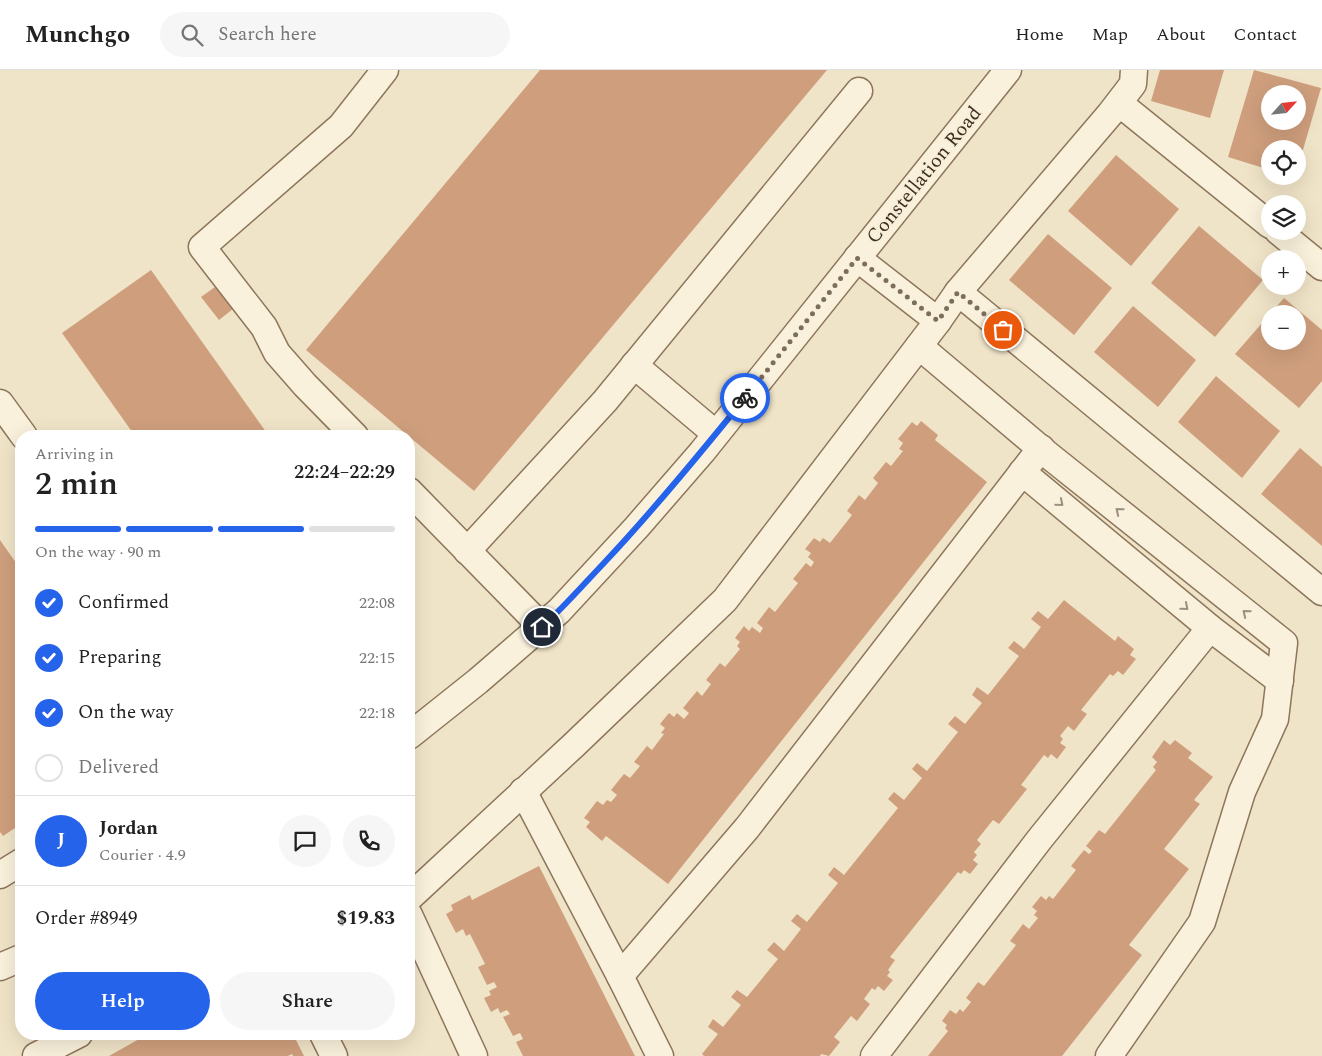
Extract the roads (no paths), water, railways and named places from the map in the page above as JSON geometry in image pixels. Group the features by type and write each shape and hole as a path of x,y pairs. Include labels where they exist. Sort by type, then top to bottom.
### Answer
{"street":[{"path":"349,430 277,353 264,327 202,247 341,126 385,70"},
{"name":"Constellation Road","path":"415,731 559,612 636,528 716,434 1008,70"},
{"path":"415,892 725,600 938,321 958,292 1119,103 1133,84 1134,70"},
{"path":"467,551 605,401 859,91"},
{"path":"1119,103 1261,218"},
{"path":"1293,240 1320,257"},
{"path":"857,258 938,321"},
{"path":"958,292 1322,592"},
{"path":"919,346 1044,451 1284,643 1275,719 1242,792 1202,922 1109,1056"},
{"path":"634,365 716,434"},
{"path":"0,403 20,430"},
{"path":"620,976 747,828 1022,472 1044,451"},
{"path":"1022,472 1210,628 1280,681"},
{"path":"415,498 542,627"},
{"path":"874,1056 1039,840 1210,628"},
{"path":"523,792 660,1056"},
{"path":"0,875 15,866"},
{"path":"415,928 474,1056"},
{"path":"0,967 15,961"},
{"path":"36,1056 68,1040"},
{"path":"325,1040 334,1056"}]}
